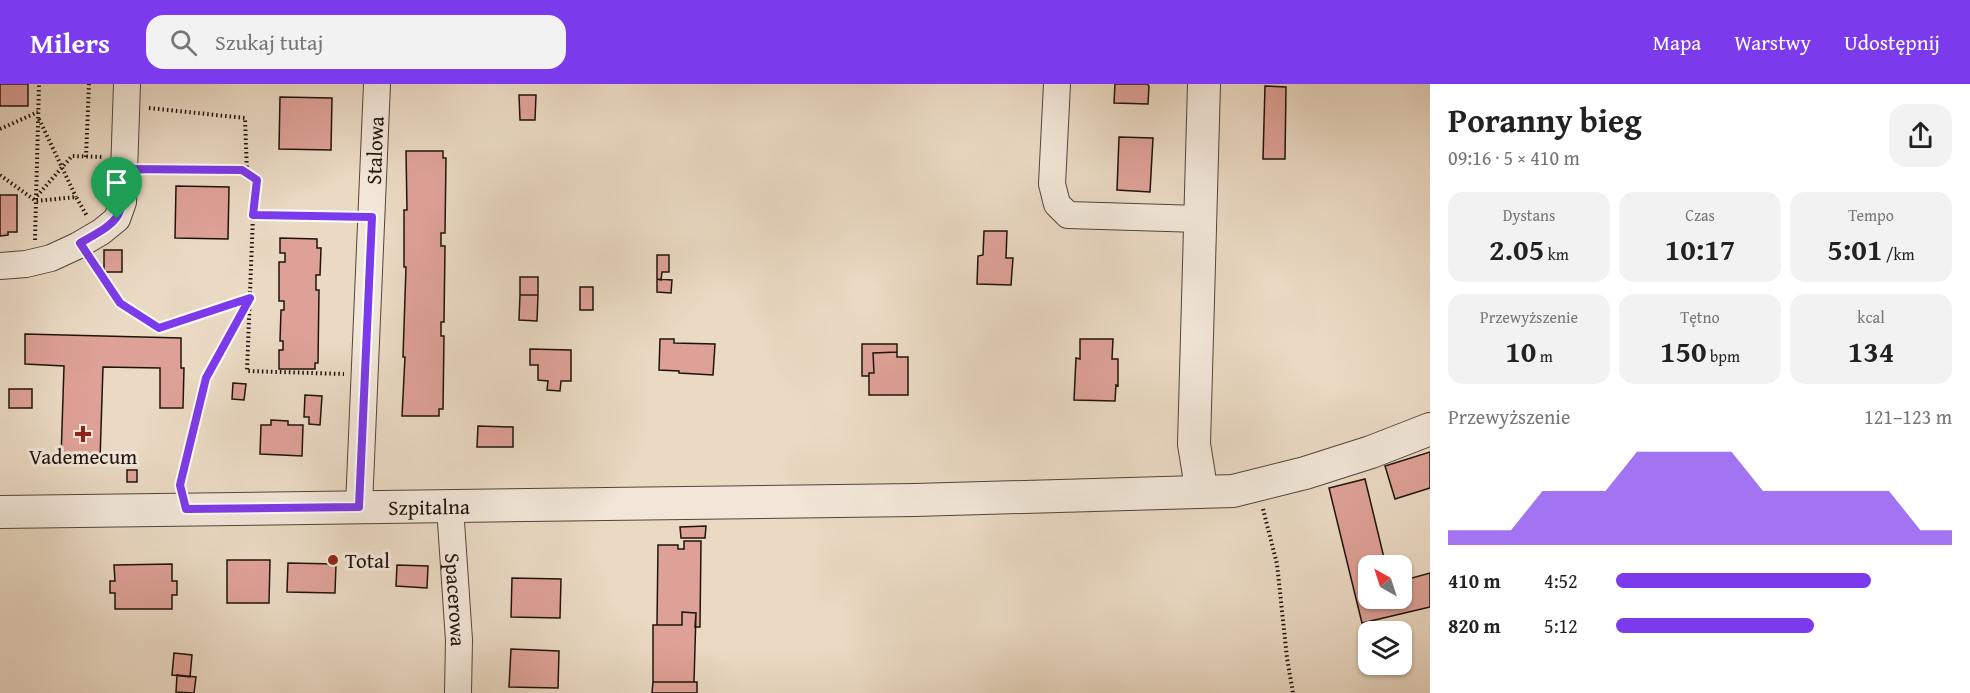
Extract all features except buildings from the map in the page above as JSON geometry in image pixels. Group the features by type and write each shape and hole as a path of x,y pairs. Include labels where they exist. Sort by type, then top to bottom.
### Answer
{"street":[{"name":"Stalowa","path":"360,496 377,84"},
{"path":"1057,84 1052,184 1057,204 1068,215 1200,219"},
{"path":"1198,492 1199,475 1194,444 1204,84"},
{"path":"0,266 51,258 88,239 117,219 123,202 126,95"},
{"name":"Szpitalna","path":"0,512 186,509 360,496 450,507 915,500 1233,491 1305,473 1371,452 1430,429"},
{"name":"Spacerowa","path":"450,507 459,640 458,693"}],"path":[{"path":"34,262 39,84"},
{"path":"86,157 89,84"},
{"path":"126,95 168,109 245,118 247,174"},
{"path":"0,129 38,115"},
{"path":"38,115 76,197 88,239 120,303 159,328 250,298"},
{"path":"36,199 72,156 124,164 242,170 257,180 253,215 247,371 366,375"},
{"path":"0,175 36,199 76,197"},
{"path":"253,215 372,217"},
{"path":"186,509 180,485 206,378 250,298"},
{"path":"1257,485 1277,564 1293,693"}],"place":[{"name":"Vademecum","path":"83,434"},
{"name":"Total","path":"333,560"}],"route":[{"path":"124,169 242,170 257,180 253,215 372,217 359,507 186,509 180,485 206,378 250,298 159,328 120,303 80,243 117,219 123,202 124,169"}]}
